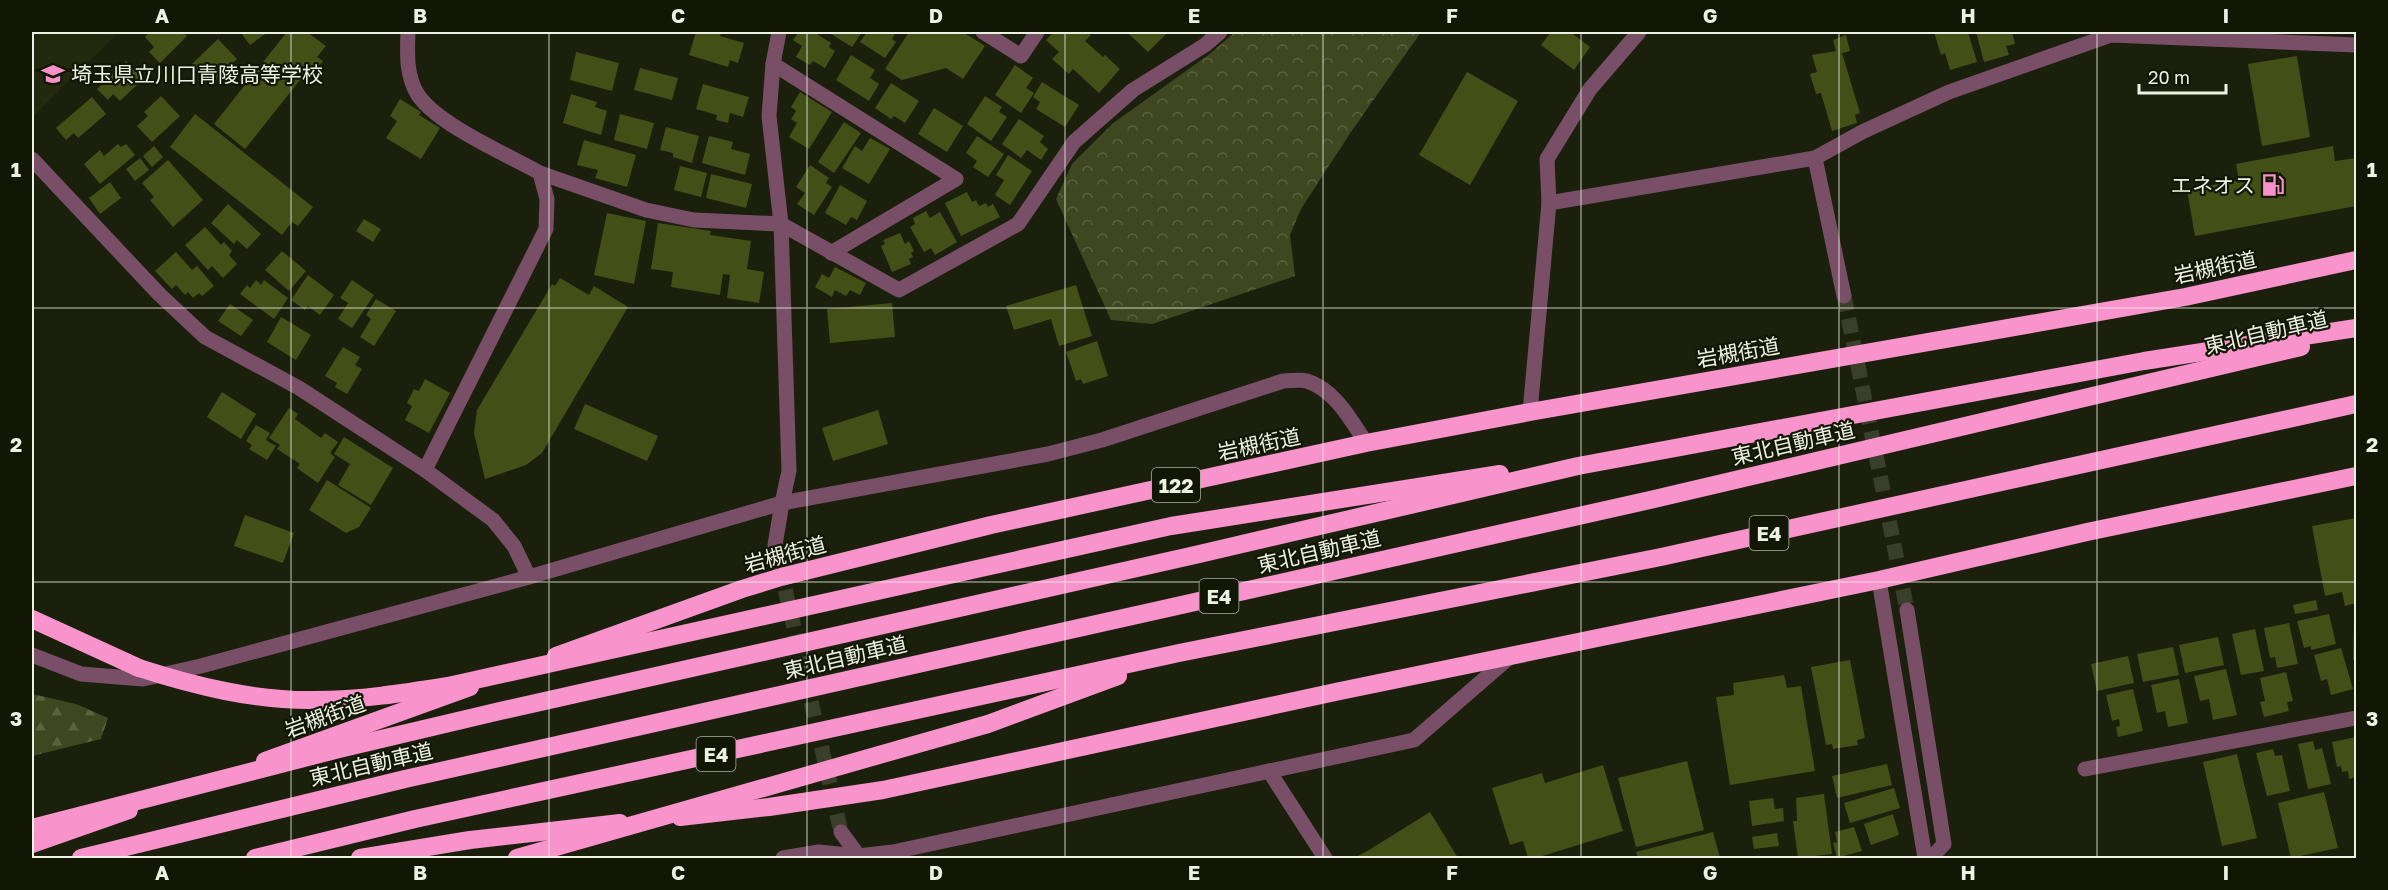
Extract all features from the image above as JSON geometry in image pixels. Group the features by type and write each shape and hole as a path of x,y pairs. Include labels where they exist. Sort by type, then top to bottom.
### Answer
{"highway":[{"name":"岩槻街道","path":"32,844 771,580 991,525 1366,443 2185,297 2356,260"},
{"path":"32,828 328,752 500,711 1184,558 1578,466 2132,363 2356,328"},
{"name":"東北自動車道","path":"81,858 417,776 1650,500 2356,334"},
{"name":"E4","path":"255,858 416,819 1179,653 1673,554 2356,404"},
{"path":"32,619 138,668 184,682 270,698 356,699 448,686 1172,526 1473,477 1578,466"},
{"path":"360,858 470,840 769,807 883,790 1512,655 1879,580 2087,532 2356,476"},
{"path":"517,858 988,724 1179,653"},
{"path":"32,839 59,835"}],"street":[{"path":"408,32 406,60 418,95 444,120 540,173 646,210 694,220 781,224 899,290 1018,224 1074,142 1133,90 1205,45 1220,32"},
{"path":"774,545 789,471 781,224 769,116 773,64 779,32"},
{"path":"983,32 1021,56 1037,32"},
{"path":"1530,412 1549,202 1546,159 1590,89 1639,32"},
{"path":"1549,202 1815,158 1862,132 1949,92 2112,33 2356,45"},
{"path":"773,64 956,179 831,253"},
{"path":"1815,158 1844,296"},
{"path":"32,159 159,294 205,337 299,388 425,470 493,520 513,546 529,577"},
{"path":"425,470 546,229 547,199 540,173"},
{"path":"32,656 81,674 143,679 213,663 529,577 782,503 1059,451 1102,440 1283,381 1306,381 1324,391 1342,406 1366,443"},
{"path":"1879,580 1925,858"},
{"path":"1907,610 1944,844 1931,858"},
{"path":"783,858 819,852 859,857 892,852 1414,740 1512,655"},
{"path":"2085,769 2356,718"},
{"path":"1269,771 1325,858"},
{"path":"841,832 859,857"}],"shaded area":[{"name":"埼玉県立川口青陵高等学校","path":"32,32 119,32 32,117"}],"green space":[{"path":"1235,32 1421,32 1351,132 1301,209 1290,235 1295,276 1152,324 1111,320 1056,199 1072,164 1112,124 1211,53"},
{"path":"32,694 76,704 108,718 101,739 32,756"}],"building":[{"path":"150,32 183,32 187,36 160,63 149,52 154,47 145,37"},
{"path":"240,32 268,32 250,45"},
{"path":"287,32 307,32 326,46 317,57 323,61 305,84 300,80 245,149 214,124"},
{"path":"696,32 721,32 720,36 744,43 738,63 730,60 728,67 689,55"},
{"path":"799,32 814,32 831,43 829,47 835,51 825,68 813,61 810,65 796,57 802,46 793,40"},
{"path":"828,32 862,32 852,47"},
{"path":"867,32 896,32 892,39 896,42 885,58 860,42"},
{"path":"909,32 963,32 985,46 963,79 946,68 902,80 885,69"},
{"path":"1054,32 1087,32 1091,35 1085,41 1120,69 1099,93 1073,69 1069,74 1052,59 1059,52 1046,40"},
{"path":"1131,32 1168,32 1148,52 1129,34"},
{"path":"1551,32 1570,32 1590,47 1574,70 1541,45"},
{"path":"1934,32 1968,32 1977,62 1950,70 1945,53 1941,55"},
{"path":"1976,32 2012,32 2015,44 2006,46 2009,55 1984,62"},
{"path":"1846,35 1850,51 1842,53 1860,113 1855,115 1857,123 1832,131 1821,93 1816,94 1810,74 1817,72 1812,55 1836,51 1833,40"},
{"path":"218,39 237,59 212,84 192,64"},
{"path":"576,52 619,63 612,91 570,80"},
{"path":"851,55 875,70 870,78 879,84 869,101 836,80"},
{"path":"2297,56 2310,137 2262,146 2248,64"},
{"path":"126,61 143,79 120,101 113,94 108,100 97,89"},
{"path":"1015,65 1033,78 1026,88 1034,93 1021,113 995,95"},
{"path":"640,68 678,78 672,100 634,90"},
{"path":"1467,72 1518,101 1470,185 1419,155"},
{"path":"1042,82 1079,105 1065,127 1036,109 1040,102 1033,97"},
{"path":"891,83 919,101 905,123 894,116 891,119 875,108"},
{"path":"703,84 749,97 743,117 730,113 728,123 716,120 717,115 696,109"},
{"path":"800,92 832,112 809,149 789,137 797,123 791,119 796,111 791,107"},
{"path":"571,94 597,102 595,107 607,111 601,135 563,123"},
{"path":"161,96 180,116 152,142 137,126 148,116 144,112"},
{"path":"985,96 1002,107 999,112 1007,117 991,141 967,124"},
{"path":"92,97 106,114 78,138 74,133 66,140 56,128"},
{"path":"400,99 421,112 419,115 440,128 421,159 386,138 397,121 390,116"},
{"path":"934,108 963,126 947,152 918,134"},
{"path":"195,114 313,207 298,226 292,222 282,235 170,147"},
{"path":"620,114 654,123 647,149 614,140"},
{"path":"1019,119 1044,136 1040,142 1048,149 1041,160 1027,150 1021,158 1002,144"},
{"path":"844,122 861,133 834,173 818,162"},
{"path":"666,127 699,136 692,163 673,157 673,153 660,150"},
{"path":"709,136 733,142 731,149 750,154 745,175 702,163"},
{"path":"977,136 1004,154 988,177 973,167 977,161 966,153"},
{"path":"870,138 890,149 869,184 842,168 855,146 862,151"},
{"path":"584,140 636,155 627,187 595,178 598,170 577,165"},
{"path":"118,144 121,147 126,144 135,155 100,184 84,164 100,150 104,156"},
{"path":"154,146 163,157 152,167 143,156"},
{"path":"2333,146 2335,161 2356,158 2356,206 2195,236 2187,190 2239,180 2236,164"},
{"path":"1008,155 1032,171 1010,205 995,195 1004,180 996,175"},
{"path":"140,158 149,170 135,181 126,169"},
{"path":"168,160 203,200 173,227 150,200 154,197 142,183"},
{"path":"810,165 829,178 826,183 832,187 814,215 797,204 805,193 796,187"},
{"path":"680,166 707,173 701,197 674,190"},
{"path":"711,174 752,184 746,208 706,198"},
{"path":"110,182 121,198 100,214 89,198"},
{"path":"840,185 867,201 857,220 851,217 846,225 825,213"},
{"path":"967,192 972,202 976,200 979,206 986,203 988,207 993,204 1000,217 961,236 945,203"},
{"path":"228,204 261,234 247,249 237,240 234,244 211,223"},
{"path":"926,211 930,218 940,212 957,242 935,255 931,248 924,252 910,227 915,224 913,218"},
{"path":"607,213 646,221 634,284 594,275"},
{"path":"364,219 381,229 373,242 356,231"},
{"path":"658,223 711,231 710,235 751,241 747,269 764,272 759,303 727,298 730,275 723,274 720,295 671,287 673,272 651,269"},
{"path":"205,227 221,245 224,242 232,251 229,255 237,264 223,278 212,266 208,270 185,245"},
{"path":"900,233 905,244 909,241 914,251 911,253 913,257 909,259 911,264 892,272 881,246 885,244 883,240"},
{"path":"282,251 306,271 289,291 265,270"},
{"path":"176,252 192,270 197,266 214,286 202,296 199,293 193,298 188,292 185,295 176,285 172,289 155,271"},
{"path":"835,267 866,283 860,295 850,290 846,296 835,290 832,297 815,287 822,274 829,278"},
{"path":"308,275 334,295 320,315 308,306 305,310 291,300"},
{"path":"560,278 589,295 594,286 628,307 542,453 526,465 485,479 474,433 477,410 552,284 555,286"},
{"path":"256,280 261,285 264,280 288,298 274,319 240,294 247,285 250,288"},
{"path":"352,280 374,295 352,328 338,319 348,303 340,298"},
{"path":"1076,285 1092,336 1059,346 1051,319 1014,330 1006,306"},
{"path":"376,299 396,311 374,346 360,337 371,319 366,315"},
{"path":"892,303 895,337 830,343 827,309"},
{"path":"230,304 253,320 241,336 218,321"},
{"path":"281,317 311,335 296,360 267,342"},
{"path":"1097,341 1108,376 1083,384 1081,379 1076,381 1066,352"},
{"path":"343,347 360,357 355,365 362,369 347,394 335,387 337,383 325,376"},
{"path":"425,379 450,393 429,433 405,420 412,406 407,403 414,389 419,391"},
{"path":"222,392 256,414 241,439 207,417"},
{"path":"585,404 658,436 647,461 574,429"},
{"path":"289,408 298,414 295,419 321,438 325,433 338,442 330,453 335,457 318,483 297,468 300,464 277,449 280,445 269,438"},
{"path":"878,410 888,444 833,461 822,428"},
{"path":"256,425 270,433 266,440 276,446 267,460 249,449 252,445 246,441"},
{"path":"344,437 393,468 371,505 338,485 350,464 334,454"},
{"path":"327,480 371,508 359,527 346,533 309,510"},
{"path":"245,515 294,533 283,563 234,546"},
{"path":"2356,518 2356,603 2345,606 2342,592 2325,596 2312,526"},
{"path":"2316,600 2318,610 2295,614 2293,605"},
{"path":"2329,614 2336,644 2311,650 2311,646 2304,648 2297,621"},
{"path":"2354,619 2356,620 2356,660 2353,660"},
{"path":"2289,623 2298,664 2277,668 2275,657 2270,658 2264,628"},
{"path":"2255,629 2264,671 2241,675 2232,634"},
{"path":"2218,637 2224,665 2185,673 2179,645"},
{"path":"2173,647 2179,675 2143,682 2137,654"},
{"path":"2341,648 2353,689 2331,695 2327,679 2321,681 2314,655"},
{"path":"2128,656 2134,683 2097,691 2091,664"},
{"path":"1850,660 1865,738 1857,740 1858,745 1833,749 1832,744 1826,745 1811,667"},
{"path":"2226,669 2237,715 2213,720 2209,699 2200,701 2194,676"},
{"path":"2286,672 2293,701 2287,702 2289,711 2264,717 2260,702 2265,701 2260,678"},
{"path":"1784,675 1787,688 1801,686 1815,771 1730,785 1716,697 1734,695 1733,683"},
{"path":"2179,679 2188,723 2168,727 2165,711 2157,713 2151,685"},
{"path":"2133,689 2143,731 2118,737 2116,727 2120,726 2119,719 2112,721 2106,695"},
{"path":"2356,737 2356,777 2349,779 2348,771 2342,772 2341,766 2337,767 2332,742"},
{"path":"2313,741 2315,750 2322,748 2331,784 2308,789 2298,744"},
{"path":"2273,749 2275,756 2282,755 2290,791 2267,796 2256,753"},
{"path":"2237,754 2257,838 2222,846 2203,762"},
{"path":"1687,761 1704,830 1636,847 1618,778"},
{"path":"1887,764 1892,785 1837,798 1832,776"},
{"path":"1603,765 1623,831 1536,858 1528,858 1523,841 1510,845 1492,788 1542,773 1545,783"},
{"path":"1894,788 1900,808 1850,823 1844,803"},
{"path":"2324,792 2338,848 2291,858 2278,803"},
{"path":"1824,794 1832,854 1798,858 1793,821 1797,821 1796,798"},
{"path":"1773,798 1775,809 1783,808 1784,821 1752,826 1749,801"},
{"path":"1430,812 1458,858 1354,858 1369,850"},
{"path":"1893,814 1899,835 1871,845 1864,824"},
{"path":"1854,827 1862,851 1837,858 1833,843 1837,842 1835,832"},
{"path":"1713,832 1720,858 1638,858 1636,852"},
{"path":"1777,833 1779,846 1754,849 1752,837"}],"tunnel":[{"path":"1844,296 1907,610"},
{"path":"775,545 841,832"}],"place":[{"name":"埼玉県立川口青陵高等学校","path":"53,74"},
{"name":"エネオス","path":"2273,185"}]}
